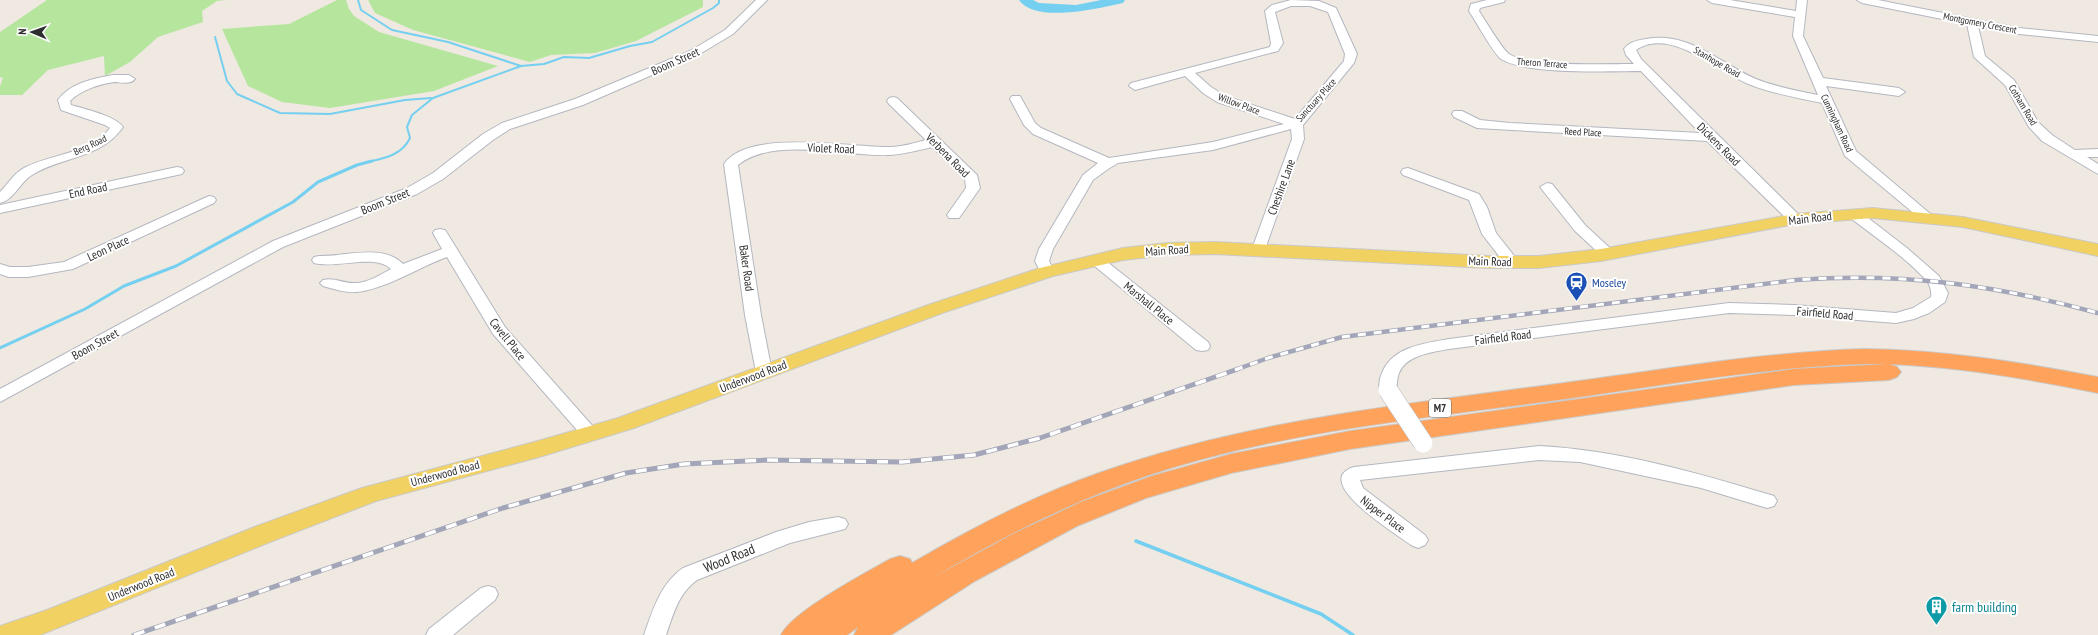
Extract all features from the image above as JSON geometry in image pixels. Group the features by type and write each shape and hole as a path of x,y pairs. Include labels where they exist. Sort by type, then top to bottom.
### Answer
{"highway":[{"name":"M7","path":"826,635 891,589 954,551 1050,504 1121,475 1202,451 1308,428 1493,400 1797,360 1887,357 1937,360 1992,366 2098,385"},
{"name":"M7","path":"869,635 922,598 1027,537 1107,502 1160,483 1284,451 1379,435 1794,377 1872,372 1942,374 2020,384 2098,398"},
{"path":"796,635 867,586 970,528 1053,492 1083,483 1121,475"},
{"path":"895,635 945,596 1027,537"}],"main road":[{"name":"Main Road","path":"887,327 938,308 1047,272 1096,260 1168,249 1258,249 1511,262 1568,260 1608,254 1795,219 1854,214 1889,214 1963,222 2098,250"},
{"name":"Underwood Road","path":"8,635 56,618 370,494 590,434 665,410 887,327"}],"street":[{"name":"Boom Street","path":"0,396 278,244 397,197 424,184 488,137 506,126 578,102 694,53 729,32 762,0"},
{"name":"Theron Terrace","path":"1500,0 1470,3 1476,17 1504,56 1515,62 1532,64 1644,68"},
{"path":"1712,0 1800,15"},
{"name":"Cunningham Road","path":"1802,0 1798,36 1850,153 1927,217"},
{"name":"Montgomery Crescent","path":"1862,0 2041,34 2098,39"},
{"name":"Sanctuary Place","path":"1047,272 1042,261 1046,249 1088,178 1109,163 1213,146 1297,124 1324,94 1351,58 1332,10 1328,7 1314,4 1294,3 1273,8 1270,11 1277,43 1274,49 1135,86"},
{"name":"Cotham Road","path":"1972,22 1983,60 2010,83 2038,130 2047,138 2098,170"},
{"name":"Stanhope Road","path":"1644,68 1632,55 1630,49 1632,46 1650,42 1677,44 1700,50 1752,81 1826,101"},
{"name":"Dickens Road","path":"1644,68 1711,137 1795,219"},
{"name":"Willow Place","path":"1187,72 1207,90 1221,99 1297,124"},
{"name":"Berg Road","path":"0,199 16,180 27,171 94,145 114,132 116,127 109,122 69,109 63,103 64,100 72,93 116,78 129,79"},
{"path":"1818,81 1899,92"},
{"path":"1016,99 1030,125 1037,131 1109,163"},
{"name":"Verbena Road","path":"893,101 968,173 973,183 970,195 954,215"},
{"name":"Reed Place","path":"1458,114 1472,122 1503,126 1711,137"},
{"name":"Cheshire Lane","path":"1258,249 1298,139 1297,124"},
{"name":"Violet Road","path":"731,164 738,157 760,149 817,147 898,150 935,142"},
{"path":"2072,154 2098,153"},
{"name":"Baker Road","path":"731,164 753,315 764,372"},
{"name":"End Road","path":"0,209 177,171"},
{"path":"1408,172 1474,197 1480,207 1489,234 1511,262"},
{"path":"1546,187 1586,234 1608,254"},
{"name":"Leon Place","path":"0,270 9,272 28,272 68,266 209,200"},
{"name":"Fairfield Road","path":"1437,466 1388,390 1388,375 1400,360 1424,349 1449,344 1729,308 1794,310 1896,318 1909,317 1921,312 1939,299 1940,293 1934,279 1902,251 1854,214"},
{"name":"Cavell Place","path":"440,233 499,330 590,434"},
{"path":"328,283 360,288 450,251"},
{"path":"319,260 333,261 382,258 391,261 401,271"},
{"name":"Marshall Place","path":"1096,260 1202,346"},
{"path":"1437,466 1539,453 1580,455 1702,481 1767,501"},
{"name":"Nipper Place","path":"1418,540 1356,493 1351,486 1350,480 1354,474 1365,472 1437,466"},
{"name":"Wood Road","path":"655,635 670,593 680,582 692,574 708,565 785,535 811,528 838,524"},
{"path":"437,635 488,594"}],"green space":[{"path":"47,0 226,0 217,1 202,11 203,22 158,37 130,62 105,76 104,56 48,70 22,95 0,95 0,86 3,78 0,77 0,32"},
{"path":"337,0 346,0 349,9 354,16 379,32 498,66 434,91 330,108 282,102 248,86 222,29 289,24"},
{"path":"368,0 703,0 703,7 636,41 595,53 551,55 530,62 413,30 375,13"}],"waterway":[{"path":"358,0 361,10 392,30 448,42 521,66"},
{"path":"521,66 544,64 564,57 589,58 630,46 652,42 713,8 719,3 719,0"},
{"path":"1025,0 1036,7 1076,9 1119,0"},
{"path":"215,37 227,81 237,94 280,113 330,114 405,100 431,98"},
{"path":"370,162 392,155 407,144 410,138 407,127 412,115 433,98 521,66"},
{"path":"0,348 85,309 124,286 176,266 293,202 318,182 357,165 370,162"},
{"path":"1136,541 1321,614 1353,635"}],"railway":[{"path":"1235,370 1268,358 1342,337 1796,280 1874,278 1948,283 2022,295 2098,313"},
{"path":"134,635 503,508 626,473 684,464 767,460 902,462 974,455 1040,438 1238,369"}],"place":[{"name":"Moseley","path":"1577,302"},
{"name":"farm building","path":"1937,626"}]}
